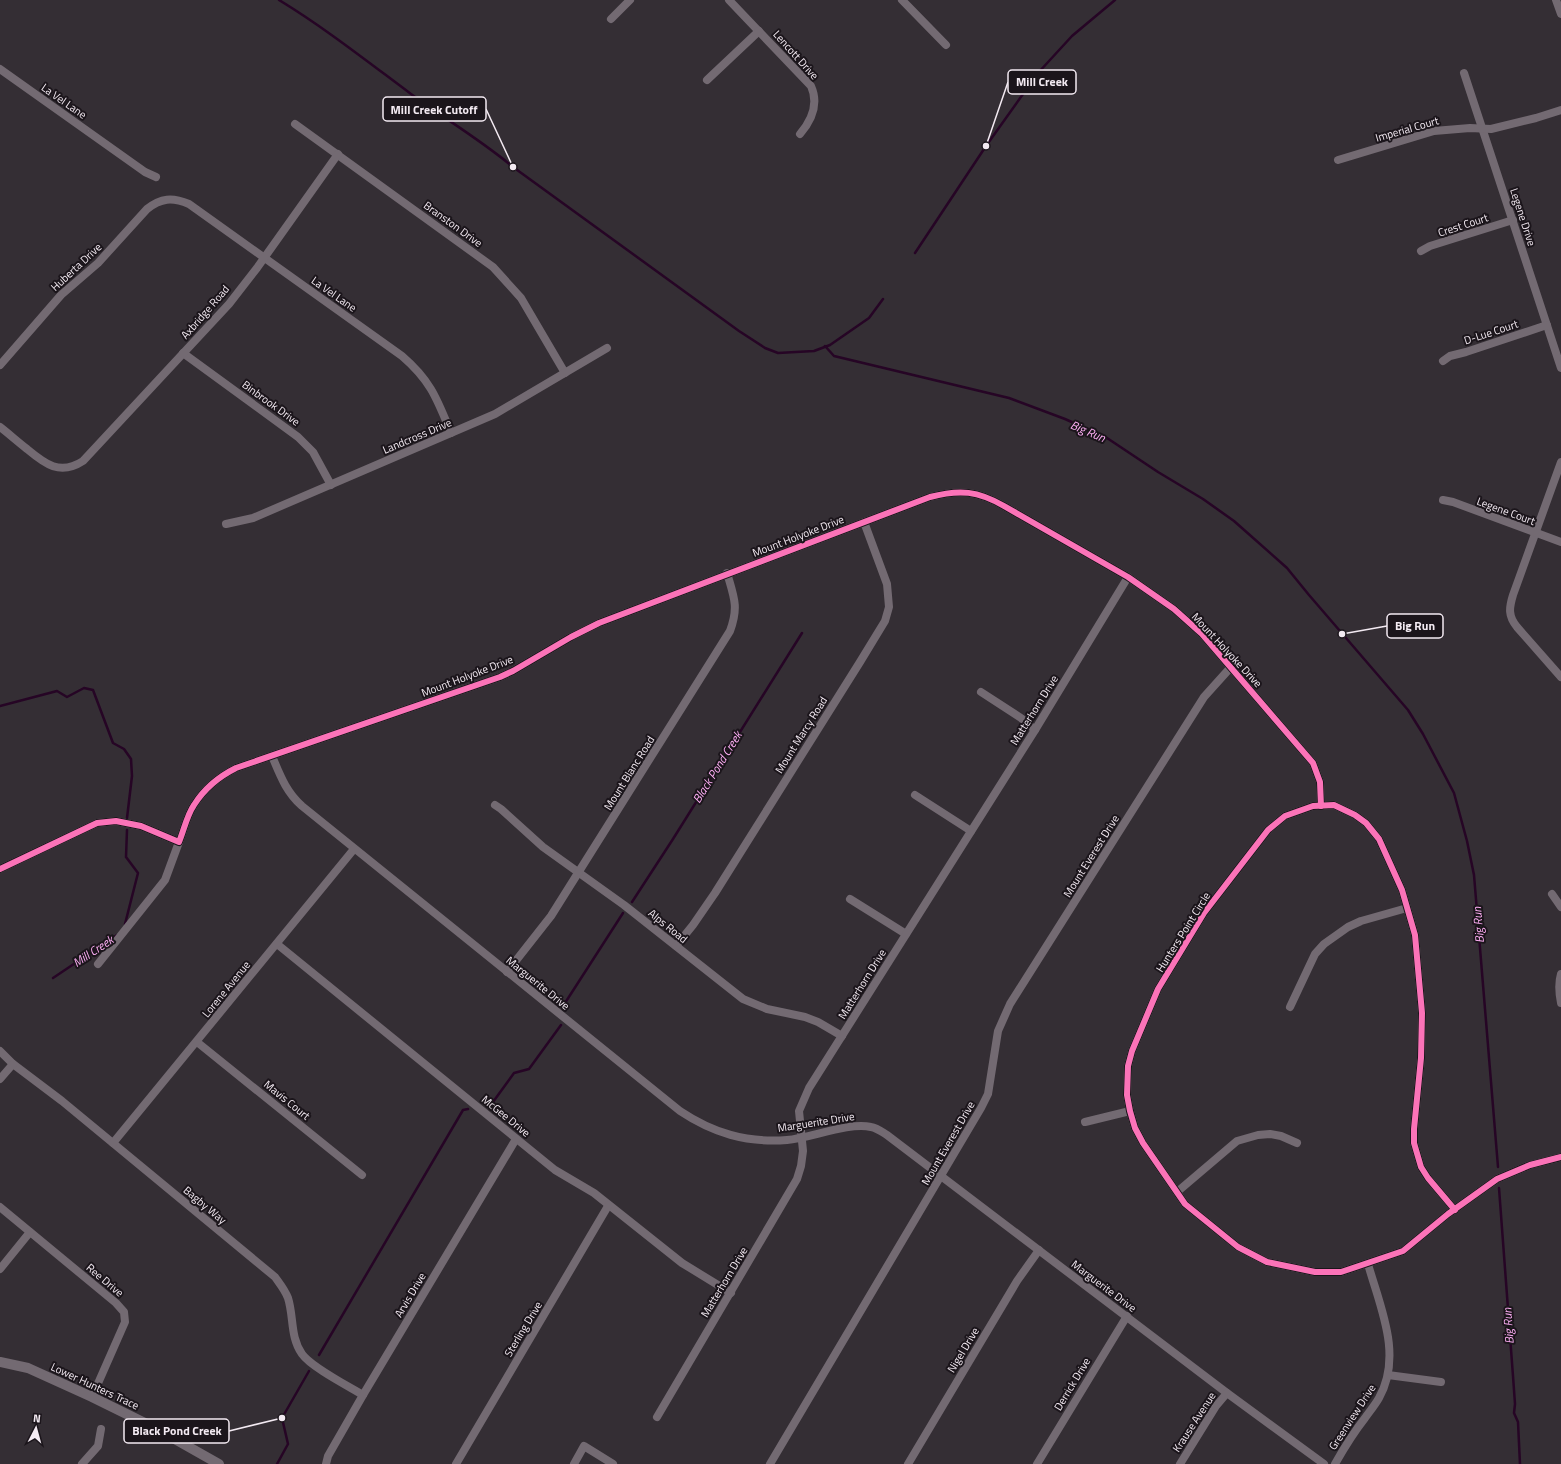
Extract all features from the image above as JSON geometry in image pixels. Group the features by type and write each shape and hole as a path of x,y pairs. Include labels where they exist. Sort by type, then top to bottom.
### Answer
{"street":[{"path":"612,19 630,0"},
{"name":"Lencott Drive","path":"729,0 806,80 814,92 814,107 806,128 800,134"},
{"path":"902,0 946,45"},
{"path":"1556,0 1561,14"},
{"path":"707,80 759,31"},
{"name":"La Vel Lane","path":"0,69 145,172 156,178"},
{"name":"Legene Drive","path":"1464,73 1561,368"},
{"name":"Imperial Court","path":"1338,160 1434,131 1491,128 1529,120 1561,110"},
{"name":"Branston Drive","path":"295,124 492,267 505,279 521,298 565,373"},
{"name":"Axbridge Road","path":"0,427 46,465 62,468 70,467 88,457 228,304 264,257 338,154"},
{"name":"Huberta Drive","path":"0,365 61,295 98,263 147,209 163,199 175,199"},
{"name":"La Vel Lane","path":"175,199 189,204 402,356 416,368 429,384 451,433"},
{"name":"Crest Court","path":"1421,251 1430,246 1513,220"},
{"name":"D-Lue Court","path":"1443,361 1450,356 1547,326"},
{"name":"Landcross Drive","path":"226,524 253,518 495,414 607,348"},
{"name":"Binbrook Drive","path":"183,353 298,437 313,452 331,485"},
{"path":"1561,462 1510,606 1512,621 1561,677"},
{"name":"Mount Holyoke Drive","path":"98,964 165,880 194,805 208,788 225,774 236,768 500,677 514,671 571,637 599,623 930,497 945,493 976,493 991,499 1128,578 1165,602 1191,623 1231,667 1313,763 1320,782 1321,806"},
{"name":"Legene Court","path":"1443,500 1453,502 1561,542"},
{"name":"Mount Marcy Road","path":"676,946 693,925 715,893 885,621 889,607 887,584 864,522"},
{"name":"Mount Blanc Road","path":"508,972 551,916 730,631 735,620 736,606 727,574"},
{"name":"Matterhorn Drive","path":"657,1417 797,1179 803,1151 799,1118 803,1101 842,1036 1035,730 1128,578"},
{"name":"Mount Everest Drive","path":"770,1464 978,1115 988,1094 997,1035 1004,1014 1204,697 1231,667"},
{"path":"981,692 1021,718 1035,730"},
{"name":"Marguerite Drive","path":"272,756 285,786 294,799 674,1106 695,1121 725,1134 747,1139 766,1141 801,1137 851,1127 871,1127 888,1135 1324,1464"},
{"path":"914,795 971,831"},
{"name":"Alps Road","path":"495,805 543,847 624,905 734,993 749,1003 767,1010 805,1017 818,1022 842,1036"},
{"name":"Hunters Point Circle","path":"1455,1210 1428,1178 1419,1161 1414,1143 1421,1058 1422,1013 1415,935 1402,890 1379,839 1375,832 1366,823 1334,805 1313,806 1285,816 1268,830 1204,913 1158,989 1135,1042 1128,1066 1127,1095 1135,1128 1143,1143 1185,1204 1238,1247 1267,1262 1315,1272 1341,1272 1403,1251 1496,1179 1530,1165 1561,1157"},
{"path":"0,869 97,823 116,821 141,826 179,842"},
{"name":"Lorene Avenue","path":"113,1143 354,849"},
{"path":"1552,894 1561,907"},
{"path":"850,899 906,934"},
{"path":"1290,1007 1315,954 1324,944 1348,927 1361,921 1407,908"},
{"name":"McGee Drive","path":"276,944 556,1170 594,1193 608,1206 682,1263 730,1293"},
{"path":"1561,974 1559,992 1561,1003"},
{"name":"Mavis Court","path":"197,1042 362,1175"},
{"name":"Bagby Way","path":"0,1051 13,1064 113,1143 275,1278 285,1292 288,1300 294,1337 302,1355 315,1366 363,1395"},
{"path":"0,1079 13,1064"},
{"path":"1085,1122 1130,1111"},
{"path":"1177,1192 1233,1143 1242,1139 1258,1134 1270,1134 1281,1136 1297,1143"},
{"name":"Arvis Drive","path":"326,1464 328,1456 363,1395 516,1139"},
{"name":"Sterling Drive","path":"456,1464 608,1206"},
{"name":"Ree Drive","path":"0,1207 116,1302 124,1312 125,1322 92,1397"},
{"path":"0,1269 30,1232"},
{"name":"Nigel Drive","path":"908,1464 1017,1281 1039,1250"},
{"name":"Greenview Drive","path":"1335,1464 1349,1440 1379,1399 1388,1375 1390,1356 1388,1333 1368,1264"},
{"name":"Derrick Drive","path":"1037,1464 1127,1316"},
{"name":"Lower Hunters Trace","path":"0,1362 28,1368 92,1397 157,1429 219,1464"},
{"path":"1388,1375 1441,1382"},
{"name":"Krause Avenue","path":"1180,1464 1216,1406 1227,1392"},
{"path":"82,1464 98,1446 101,1429"},
{"path":"574,1464 584,1446 613,1464"}],"waterway":[{"path":"279,0 330,34 739,331 765,348 778,353 814,351 830,345 869,318 883,299"},
{"name":"Mill Creek","path":"915,253 986,146 1038,73 1072,36 1115,0"},
{"name":"Big Run","path":"825,346 834,356 1009,398 1065,419 1107,438 1158,472 1203,499 1234,521 1287,568 1408,710 1423,734 1454,793 1467,841 1474,875 1498,1167"},
{"name":"Black Pond Creek","path":"632,902 802,633"},
{"name":"Mill Creek","path":"0,706 57,691 67,697 84,688 93,690 113,743 124,749 131,759 132,776 127,818"},
{"name":"Mill Creek","path":"125,924 138,873 126,857 127,830"},
{"name":"Black Pond Creek","path":"564,1008 565,1003 623,913"},
{"name":"Mill Creek","path":"53,978 117,935"},
{"name":"Black Pond Creek","path":"486,1104 493,1102 514,1073 529,1069 561,1025"},
{"name":"Black Pond Creek","path":"319,1355 463,1110 468,1109"},
{"name":"Big Run","path":"1499,1188 1515,1404 1514,1413 1518,1422 1520,1464"},
{"name":"Black Pond Creek","path":"277,1464 288,1444 282,1418 309,1371"}],"cycle path":[{"path":"0,869 97,823 116,821 141,826 179,842 189,813 198,799 224,775 236,768 500,677 599,623 930,497 960,492 977,494 995,501 1128,577 1174,609 1202,634 1313,763 1320,782 1321,806"},
{"path":"1455,1210 1428,1178 1421,1167 1414,1143 1421,1058 1422,1013 1415,935 1402,890 1379,839 1366,823 1355,815 1334,805 1313,806 1285,816 1268,830 1204,913 1158,989 1132,1051 1128,1066 1127,1095 1135,1128 1143,1143 1185,1204 1238,1247 1267,1262 1315,1272 1341,1272 1403,1251 1448,1214 1497,1179 1530,1165 1561,1157"}],"place":[{"name":"Mill Creek","path":"986,146"},
{"name":"Mill Creek Cutoff","path":"513,167"},
{"name":"Big Run","path":"1342,634"},
{"name":"Black Pond Creek","path":"282,1418"}]}
